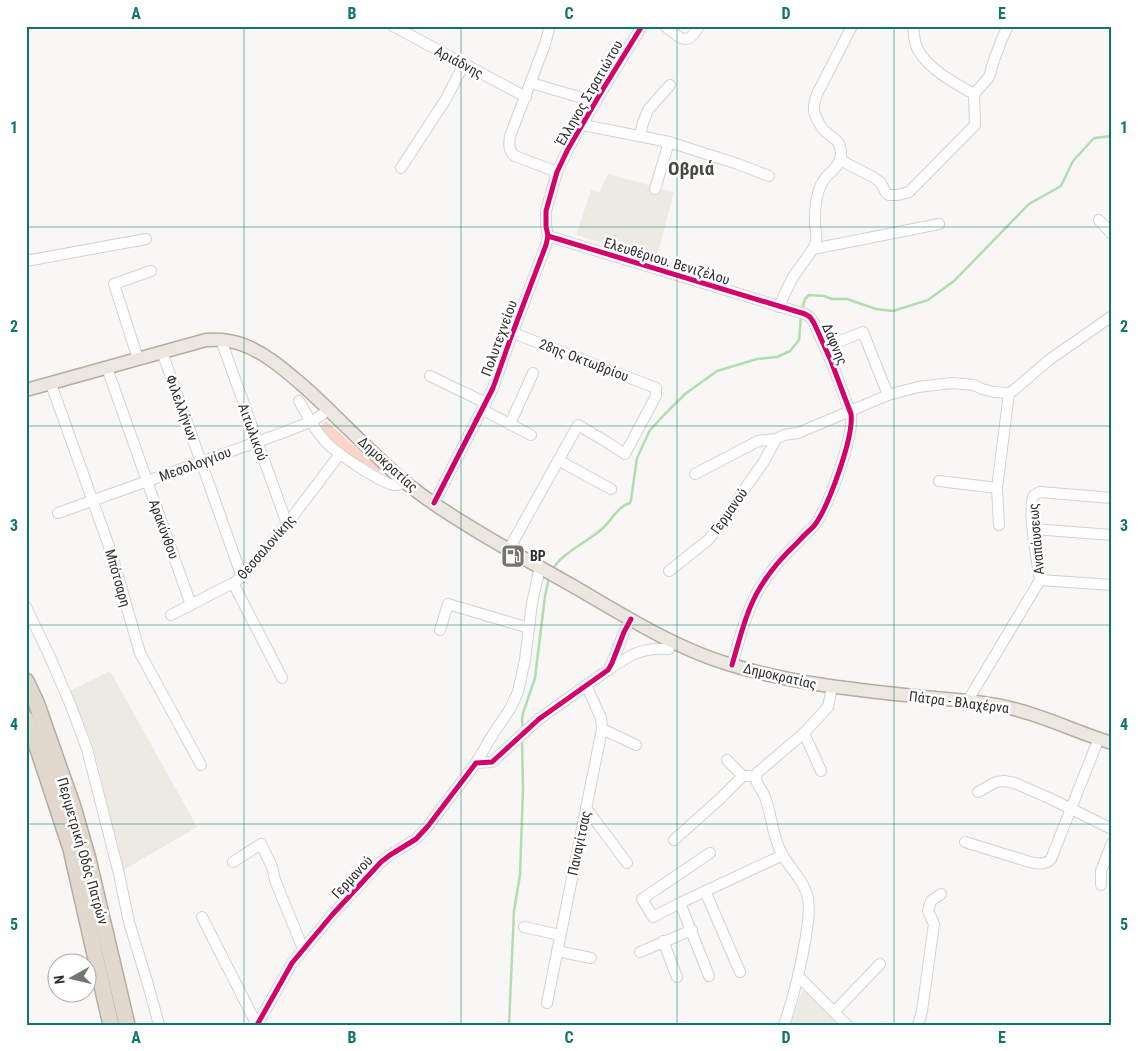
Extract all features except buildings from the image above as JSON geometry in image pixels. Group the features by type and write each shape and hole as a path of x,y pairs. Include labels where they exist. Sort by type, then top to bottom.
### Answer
{"highway":[{"name":"Περιμετρική Οδός Πατρών","path":"26,681 56,756 88,859 127,1025"},
{"name":"Περιμετρική Οδός Πατρών","path":"26,719 42,760 71,849 111,1025"}],"main road":[{"name":"Δημοκρατίας","path":"26,390 206,340 220,340 241,344 268,358 298,381 419,493 508,549 632,620 696,652 770,676 832,687"},
{"name":"Πάτρα - Βλαχέρνα","path":"832,687 1011,708 1112,743"}],"street":[{"name":"Αριάδνης","path":"393,26 526,97"},
{"path":"550,26 509,143 510,151 516,157 557,172"},
{"name":"Έλληνος Στρατιώτου","path":"557,172 568,150 642,26"},
{"path":"665,26 683,40 687,39 696,30"},
{"path":"779,307 793,277 817,242 815,218 817,196 823,181 837,167 840,160 837,141 823,129 813,108 817,94 852,26"},
{"path":"913,26 914,40 918,50 929,64 974,94"},
{"path":"840,160 874,177 881,183 889,195 909,192 975,125 974,94 989,77 1008,26"},
{"path":"401,168 446,99 464,64"},
{"path":"530,83 596,102"},
{"path":"640,136 648,110 670,85"},
{"path":"583,125 669,142 769,176"},
{"path":"655,189 669,142"},
{"name":"Πολυτεχνείου","path":"434,503 485,406 502,367 542,258 548,236 546,212 557,172"},
{"path":"1099,220 1112,234"},
{"path":"813,249 939,224"},
{"name":"Ελευθέριου. Βενιζέλου","path":"548,236 779,307"},
{"path":"26,261 146,239"},
{"path":"138,359 114,284 151,271"},
{"name":"Δάφνης","path":"779,307 810,317 825,347 850,410"},
{"path":"695,474 755,442 798,433 888,395 918,387 952,382 974,385 994,392 1008,393 1049,360 1112,316"},
{"path":"825,347 863,332 888,395"},
{"name":"28ης Οκτωβρίου","path":"513,333 656,388 656,396 625,454 578,425 558,460"},
{"name":"Αιτωλικού","path":"220,340 287,524"},
{"name":"Φιλελλήνων","path":"162,352 242,577"},
{"name":"Αρακύνθου","path":"107,368 191,605"},
{"path":"510,424 533,373"},
{"path":"430,376 485,406 510,424 531,435"},
{"name":"Μπότσαρη","path":"51,384 111,552 140,653 201,765"},
{"path":"999,525 997,488 1008,393"},
{"path":"298,401 328,444 340,454 374,476 391,484 398,485 405,482"},
{"name":"Μεσολογγίου","path":"58,513 257,442 311,421 321,416 328,409"},
{"path":"732,665 747,616 760,587 782,559 815,524 823,510 844,456 852,422 850,410"},
{"name":"Γερμανού","path":"669,572 701,546 722,524 763,463 776,439"},
{"name":"Θεσσαλονίκης","path":"171,615 242,577 287,524 340,454"},
{"path":"508,549 558,460 611,489"},
{"path":"939,481 997,488"},
{"name":"Αναπάυσεως","path":"967,702 1040,580 1031,501 1034,495 1040,492 1112,498"},
{"path":"1033,529 1112,535"},
{"name":"Γερμανού","path":"257,1025 302,949 381,862 416,839 424,831 476,763 510,709 518,692 525,660 534,591 547,571"},
{"path":"1040,580 1112,585"},
{"path":"233,583 282,678"},
{"path":"440,630 448,604 529,628"},
{"path":"26,607 71,706 87,748 119,874 129,922 158,1025"},
{"path":"608,670 624,632 632,620"},
{"path":"476,763 492,762 548,712 631,655 655,648 669,649"},
{"name":"Παναγίτσας","path":"547,1003 602,729 601,718 586,685"},
{"path":"727,760 743,776 755,776 804,733 828,707 832,687"},
{"path":"602,729 636,745"},
{"path":"804,733 821,772"},
{"path":"965,842 1033,863 1049,862 1099,738"},
{"path":"674,840 743,776"},
{"path":"755,776 766,799 772,827 783,855 803,885 808,901 807,929 798,976 784,1025"},
{"path":"978,792 996,782 1015,783 1112,829"},
{"path":"586,808 627,863"},
{"path":"1101,885 1101,871 1112,843"},
{"path":"233,862 261,844 272,867 275,880 302,949"},
{"path":"710,854 642,899 653,917 783,855"},
{"path":"705,891 740,972"},
{"path":"918,1025 922,1011 934,924 928,911 931,901 941,894"},
{"path":"680,903 709,976"},
{"path":"202,918 257,1025"},
{"path":"524,927 560,935"},
{"path":"640,952 692,930"},
{"path":"663,941 677,977"},
{"path":"557,951 591,958"},
{"path":"834,1012 880,964"},
{"path":"798,976 847,1025"}],"shaded area":[{"path":"608,174 674,192 656,260 576,235 591,190 599,193"},
{"path":"326,421 381,470 379,472 350,455 331,439 320,427"},
{"path":"110,671 197,827 122,871 96,757 89,735 68,692"},
{"path":"802,991 804,991 838,1025 790,1025"}],"waterway":[{"path":"802,310 805,299 809,295 824,296 832,299 847,299 876,309 893,311 928,300 954,281 1029,204 1061,186 1073,161 1094,138 1112,136"},
{"path":"552,571 561,559 596,534 619,510 630,503 637,458 650,430 664,415 685,394 717,371 757,359 777,357 790,351 799,340 801,316"},
{"path":"523,729 523,713 535,678 549,578"},
{"path":"509,1025 514,911 520,875 523,789 522,740"}],"cycle path":[{"path":"434,503 493,388 546,245 548,236 546,211 557,172 568,149 642,26"},
{"path":"548,236 805,314 814,323 831,361 851,414 851,425 839,472 833,489 814,526 778,563 756,595 744,624 732,665"},
{"path":"257,1025 292,963 332,915 381,862 416,839 476,763 492,762 539,719 608,670 631,619"}],"place":[{"name":"BP","path":"513,556"}],"district":[{"name":"Οβριά","path":"691,168"}]}
